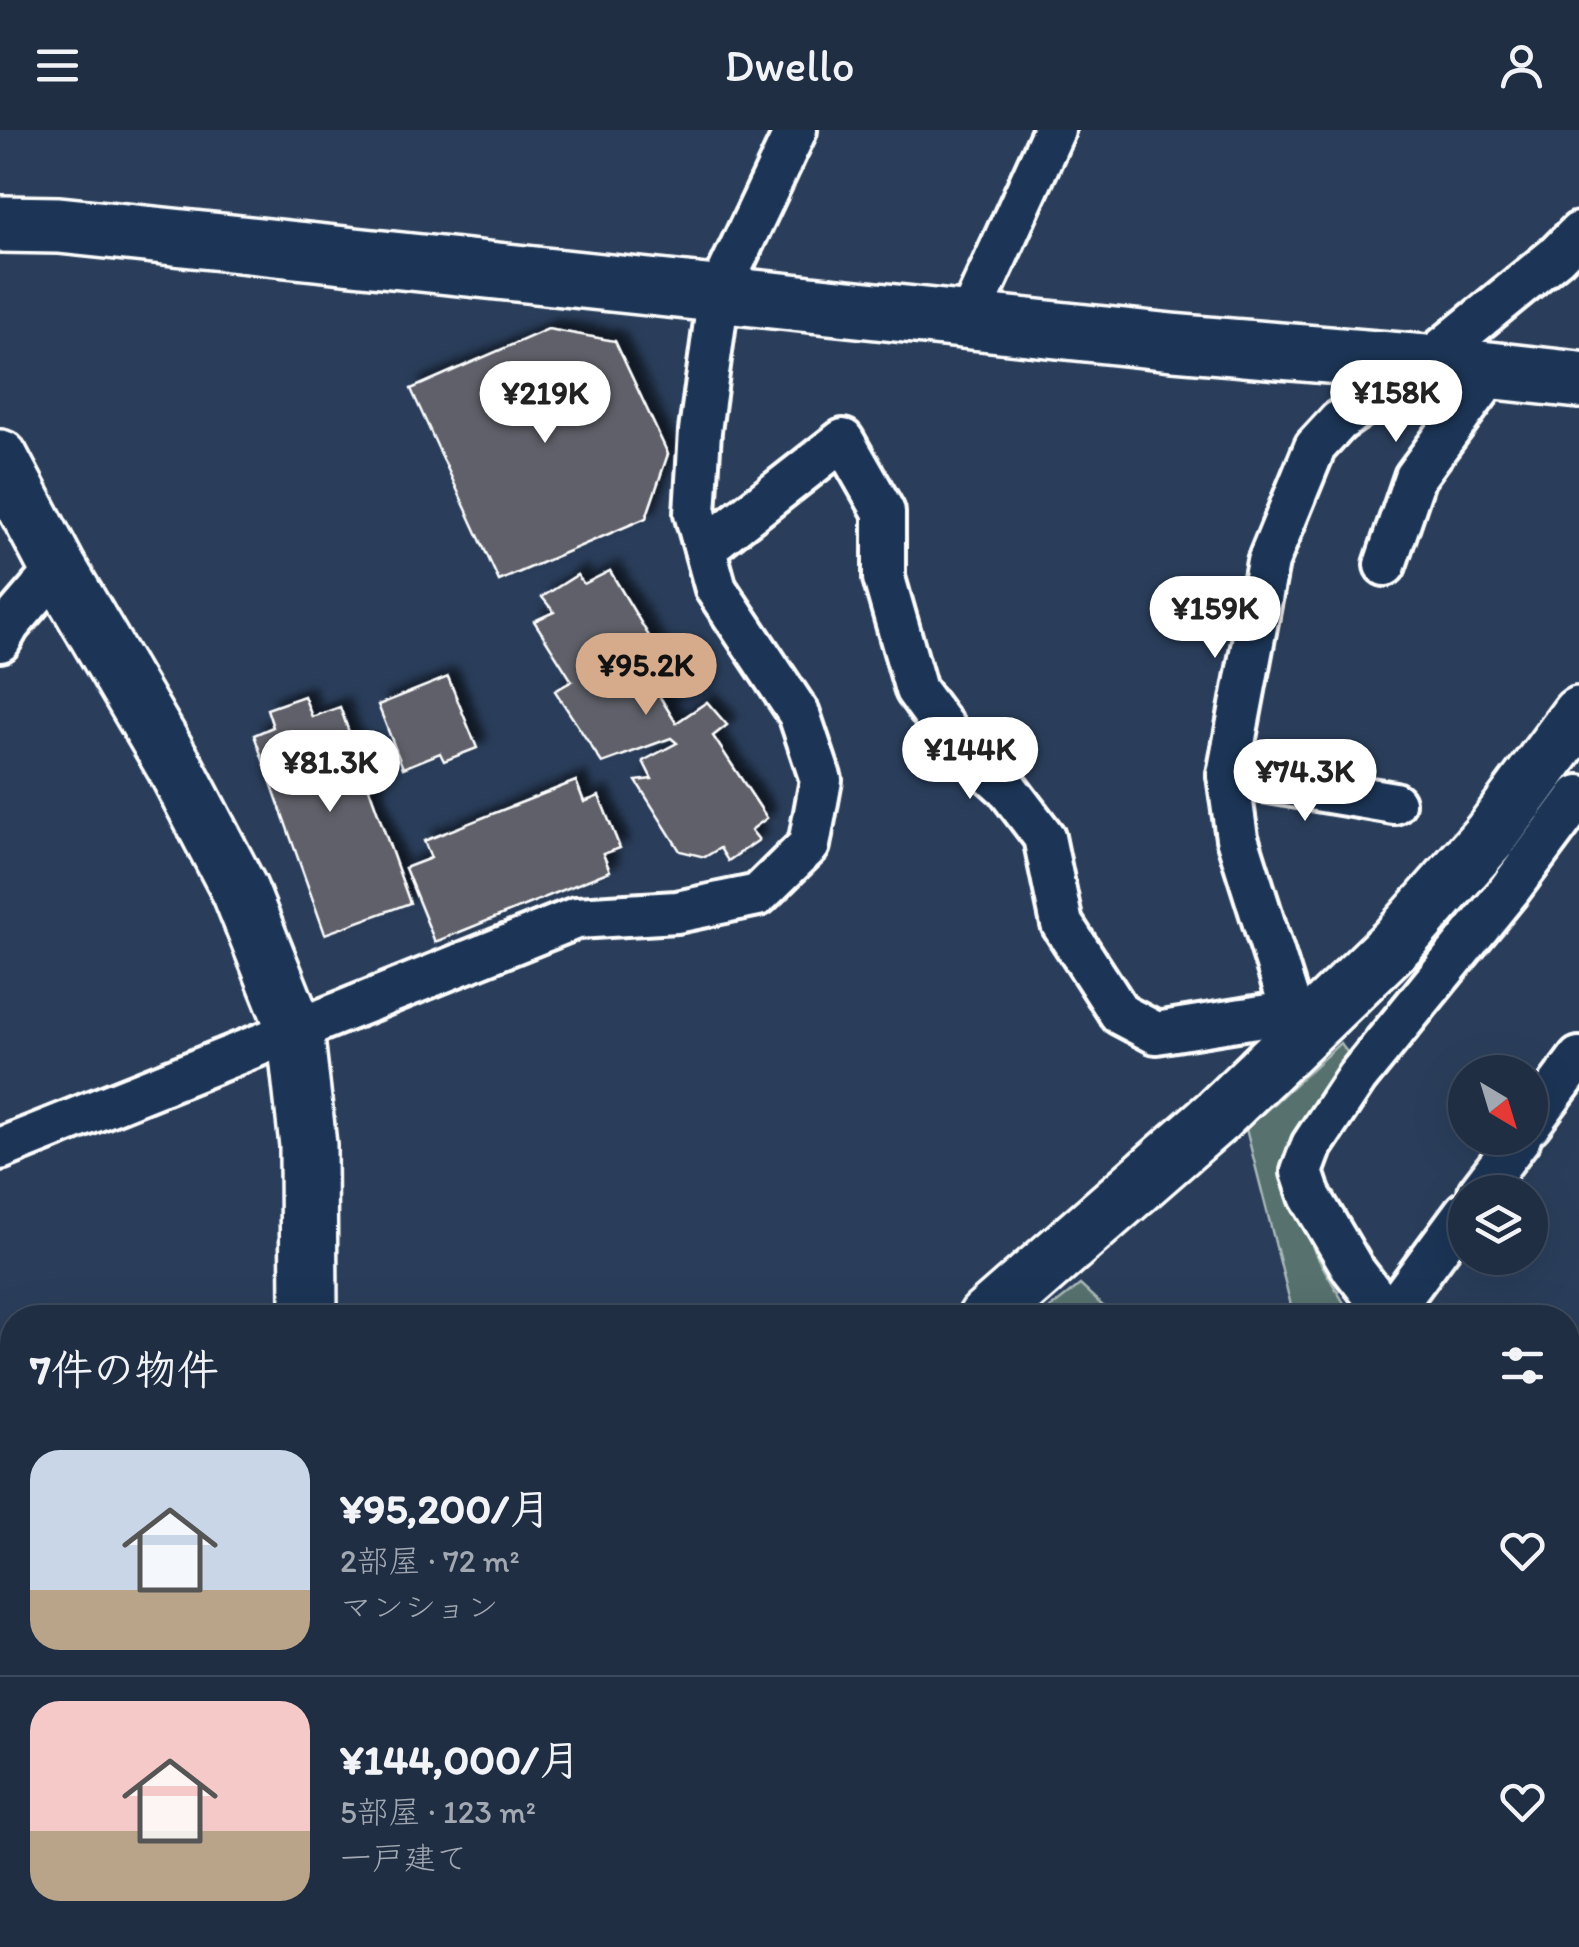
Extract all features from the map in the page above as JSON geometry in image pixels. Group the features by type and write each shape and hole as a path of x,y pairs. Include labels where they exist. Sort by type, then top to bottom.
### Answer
{"street":[{"path":"0,1150 576,918 678,912 758,896 810,845 822,780 799,714 716,588 695,512 700,431 719,293 796,130"},
{"path":"968,320 1054,130"},
{"path":"0,224 59,225 1172,342 1579,380"},
{"path":"1297,1025 1237,838 1228,775 1268,562 1315,447 1339,421 1425,363 1579,233"},
{"path":"1385,565 1415,477 1494,370"},
{"path":"704,548 843,440 884,512 884,578 916,690 952,739 1006,787 1044,837 1062,924 1120,1014 1156,1033 1297,1025"},
{"path":"0,458 240,891 295,1029 308,1145 309,1305"},
{"path":"0,641 58,568"},
{"path":"1001,1305 1188,1141 1297,1025 1398,942 1490,836 1579,714"},
{"path":"1228,775 1394,804"},
{"path":"1381,1305 1353,1269 1310,1196 1302,1172 1312,1145 1357,1077 1510,889 1579,796"},
{"path":"1548,1100 1579,1058"},
{"path":"1398,1305 1448,1236"}],"green space":[{"path":"1340,1043 1353,1060 1311,1118 1283,1170 1315,1253 1345,1305 1291,1305 1246,1129"},
{"path":"1080,1285 1102,1305 1054,1305"}],"building":[{"path":"548,329 615,341 668,454 646,518 499,581 411,389"},
{"path":"610,571 668,668 650,681 676,723 707,702 727,725 713,736 767,818 751,830 759,840 728,861 720,848 705,857 680,851 636,781 652,779 643,761 677,743 671,738 602,763 555,691 572,681 534,621 554,612 542,597 577,575 584,584"},
{"path":"448,677 477,748 444,761 440,753 403,768 378,705"},
{"path":"304,696 312,717 340,707 410,903 325,934 254,735 273,727 267,709"},
{"path":"576,781 584,802 599,796 620,848 603,854 610,871 435,942 405,868 431,858 424,841"}]}
